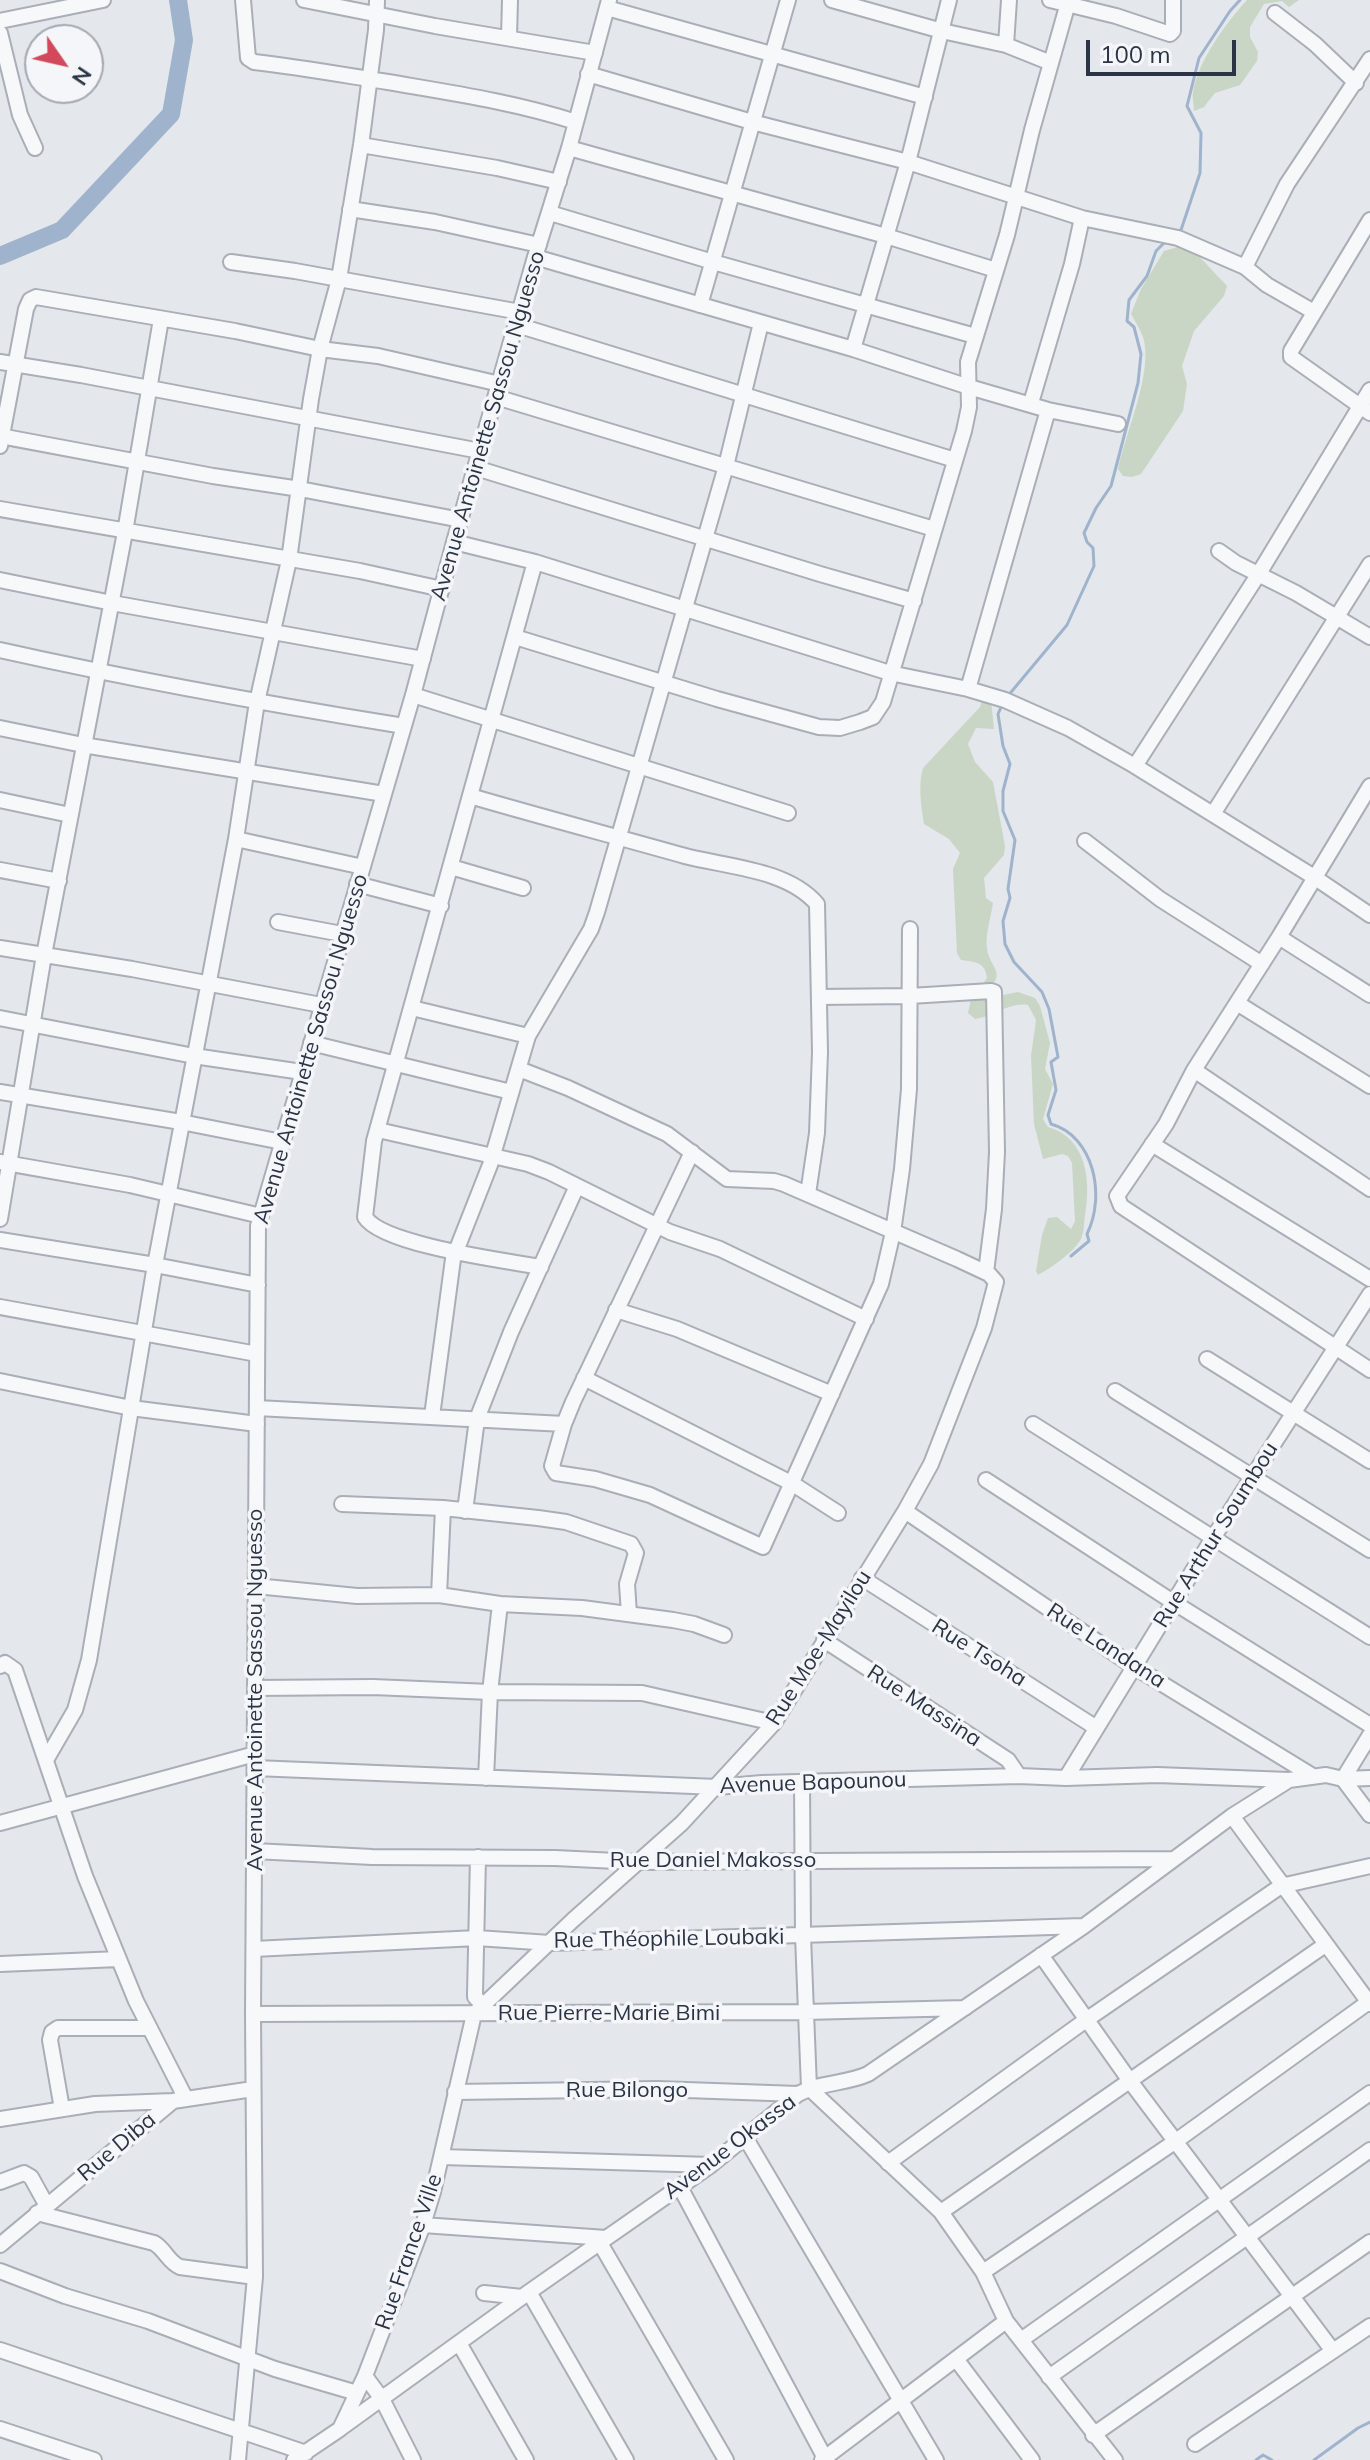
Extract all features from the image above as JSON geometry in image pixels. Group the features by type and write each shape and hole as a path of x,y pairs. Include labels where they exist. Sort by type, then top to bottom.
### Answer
{"street":[{"path":"0,21 103,0"},
{"path":"243,0 246,47 251,61 307,67 489,99 576,122"},
{"path":"304,0 377,16 595,53"},
{"path":"46,1760 75,1710 83,1685 104,1576 155,1265 236,839 257,702 289,560 320,349 339,279 361,145 377,0"},
{"path":"509,37 510,0"},
{"path":"700,305 788,0"},
{"path":"832,0 942,31 1006,45 1051,63"},
{"path":"853,349 908,162 949,0"},
{"path":"1006,45 1009,0"},
{"path":"1050,0 1170,34 1173,31 1173,0"},
{"path":"515,637 819,727 840,728 873,717 883,702 955,460 969,407 968,362 1068,3"},
{"path":"608,4 925,97"},
{"name":"Avenue Antoinette Sassou Nguesso","path":"238,2460 255,2277 253,2014 260,1221 413,695 608,4"},
{"path":"1275,13 1315,44 1356,83"},
{"path":"0,33 20,115 35,148"},
{"path":"1245,267 1287,184 1370,59"},
{"path":"588,74 752,122 908,162 1082,218 1178,238 1245,267 1267,285 1314,312"},
{"path":"361,145 559,182"},
{"path":"569,148 886,236 996,270"},
{"path":"350,209 435,222 537,251 700,305 853,349 969,387 1048,410 1118,424"},
{"path":"550,213 975,336"},
{"path":"1031,403 1072,264 1082,218"},
{"path":"1365,410 1291,357 1291,351 1370,220"},
{"path":"231,262 339,279 518,319 743,396 955,460"},
{"path":"461,520 300,489 0,439 8,363 28,303 36,297 445,370 726,466 934,529"},
{"path":"0,1219 5,1163 21,1097 44,955 112,603 161,319"},
{"path":"432,1416 441,1336 456,1252 493,1156 528,1036 591,929 726,466 761,323"},
{"path":"8,363 480,451"},
{"path":"1135,766 1365,410 1370,390"},
{"path":"968,689 1048,410"},
{"path":"476,468 914,601"},
{"path":"0,509 442,589"},
{"path":"454,542 535,562 890,673 1005,700 1053,720 1135,766 1370,915"},
{"path":"1219,551 1370,637"},
{"path":"535,562 378,1130 365,1217 374,1226 424,1246 541,1267"},
{"path":"1213,814 1370,564"},
{"path":"0,580 423,659"},
{"path":"0,650 257,702 404,726"},
{"path":"413,695 788,813"},
{"path":"0,728 83,745 384,794"},
{"path":"1370,786 1194,1070 1175,1110 1117,1196 1121,1206 1370,1370"},
{"path":"470,796 713,863 764,874 809,895 817,904 820,997 817,1133 808,1194"},
{"path":"0,800 70,815"},
{"path":"236,839 363,867"},
{"path":"1085,841 1160,899 1262,964"},
{"path":"451,867 523,888"},
{"path":"0,870 59,881"},
{"path":"357,884 441,906"},
{"path":"1353,904 1370,907"},
{"path":"278,922 342,934"},
{"path":"692,1152 584,1378 564,1424 552,1466 554,1471 650,1495 763,1547 881,1284 893,1232 909,1089 910,929"},
{"path":"1279,937 1370,995"},
{"path":"0,948 321,1005"},
{"name":"Rue Moe-Mayilou","path":"479,2010 682,1823 774,1723 931,1464 984,1328 991,1277 997,1152 994,992 910,996"},
{"path":"820,997 910,996"},
{"path":"1237,1003 1370,1086"},
{"path":"412,1008 528,1036"},
{"path":"0,1018 194,1056 302,1072"},
{"path":"311,1043 511,1092"},
{"path":"519,1069 624,1112 667,1134 727,1179 774,1181 991,1277"},
{"path":"1194,1070 1370,1189"},
{"path":"0,1092 282,1142"},
{"path":"378,1130 528,1164 656,1225 720,1249 866,1319"},
{"path":"1152,1144 1370,1279"},
{"path":"5,1163 130,1185 260,1221"},
{"path":"465,1511 477,1419 511,1332 577,1186"},
{"path":"0,1240 258,1285"},
{"name":"Rue Arthur Soumbou","path":"1066,1778 1213,1538 1370,1294"},
{"path":"0,1307 257,1354"},
{"path":"616,1310 677,1329 832,1394"},
{"path":"1207,1359 1370,1461"},
{"path":"584,1378 793,1484 838,1513"},
{"path":"0,1381 131,1408 257,1424"},
{"path":"1115,1391 1370,1550"},
{"path":"257,1408 564,1424"},
{"path":"1033,1424 1370,1637"},
{"path":"986,1480 1370,1725"},
{"path":"342,1504 443,1508 566,1522 631,1544 636,1553 627,1577 629,1614"},
{"path":"439,1595 443,1508"},
{"name":"Rue Landana","path":"905,1511 1133,1666 1311,1775"},
{"name":"Rue Tsoha","path":"862,1578 1095,1727"},
{"path":"256,1586 357,1596 439,1595 500,1604 582,1608 694,1624 724,1635"},
{"path":"486,1778 490,1692 500,1604"},
{"name":"Rue Massina","path":"824,1640 1008,1760 1019,1776"},
{"path":"0,1666 5,1663 15,1670 85,1876 179,2100"},
{"path":"255,1688 373,1687 642,1693 774,1723"},
{"path":"1370,1735 1343,1779 1370,1815"},
{"name":"Avenue Bapounou","path":"0,1823 61,1805 255,1761 486,1778 717,1787 1019,1776 1157,1775 1289,1780 1326,1775 1343,1779 1370,1778"},
{"name":"Avenue Okassa","path":"340,2429 711,2165 804,2091 859,2079 868,2074 1084,1926 1232,1816 1289,1780"},
{"path":"802,1782 804,2091 941,2212 983,2272 1006,2321 1115,2460"},
{"path":"983,2272 1176,2141 1369,2002 1232,1816"},
{"name":"Rue Daniel Makosso","path":"254,1851 372,1857 555,1858 637,1862 1173,1859"},
{"path":"478,1857 475,1997 479,2010"},
{"path":"888,2163 1086,2020 1281,1886 1370,1866"},
{"name":"Rue Théophile Loubaki","path":"254,1949 477,1938 550,1943 1084,1926"},
{"path":"941,2212 1325,1945"},
{"path":"1041,1955 1130,2081 1333,2351"},
{"path":"0,1964 119,1959"},
{"name":"Rue Pierre-Marie Bimi","path":"253,2014 479,2010 805,2012 966,2008"},
{"name":"Rue France Ville","path":"300,2456 340,2429 365,2376 423,2225 442,2157 455,2092 479,2010"},
{"path":"62,2109 50,2040 52,2032 58,2028 149,2028"},
{"path":"0,2119 95,2104 179,2100 253,2089"},
{"name":"Rue Bilongo","path":"455,2092 658,2089 804,2091"},
{"path":"1021,2340 1370,2093"},
{"name":"Rue Diba","path":"0,2245 179,2100"},
{"path":"745,2137 936,2460"},
{"path":"1049,2377 1370,2150"},
{"path":"442,2157 711,2165"},
{"path":"0,2182 24,2173 31,2177 42,2210 154,2243 161,2246 180,2267 255,2277"},
{"path":"680,2187 824,2459 1006,2321"},
{"path":"423,2225 603,2240 726,2460"},
{"path":"1093,2435 1370,2242"},
{"path":"0,2271 65,2296 148,2321 289,2374 357,2393"},
{"path":"484,2293 526,2294 626,2460"},
{"path":"1195,2444 1370,2326"},
{"path":"459,2343 526,2460"},
{"path":"0,2350 241,2431 300,2456"},
{"path":"956,2359 1032,2460"},
{"path":"365,2376 382,2399 413,2460"},
{"path":"0,2429 94,2460"}],"green space":[{"path":"1247,0 1299,0 1289,7 1282,1 1264,4 1250,27 1250,37 1258,52 1257,61 1240,85 1215,93 1204,107 1194,111 1193,92 1207,55"},
{"path":"1181,246 1195,252 1227,286 1224,296 1194,331 1182,366 1187,384 1183,411 1141,474 1123,476 1118,469 1145,367 1143,337 1131,314 1141,289 1164,251"},
{"path":"983,698 991,700 994,729 976,728 968,744 975,762 993,782 1005,846 1004,855 984,878 986,898 993,903 987,949 997,974 988,989 993,997 1018,992 1035,998 1040,1006 1050,1043 1045,1069 1053,1084 1043,1119 1048,1127 1071,1141 1083,1162 1086,1175 1087,1202 1081,1239 1068,1254 1038,1275 1042,1235 1048,1218 1057,1217 1071,1229 1075,1221 1072,1163 1068,1156 1062,1154 1043,1159 1034,1124 1031,1056 1036,1020 1028,1005 1014,1006 975,1019 968,1013 971,999 987,978 982,966 961,960 957,953 953,869 960,853 949,839 924,824 921,803 923,768 980,707"}],"waterway":[{"path":"0,256 62,230 171,114 184,40 178,0"},
{"path":"1180,233 1200,173 1201,133 1187,106 1199,58 1240,0"},
{"path":"1007,697 1067,625 1094,566 1093,548 1084,533 1111,486 1138,383 1141,354 1134,327 1127,321 1129,300 1147,276 1156,251 1169,241"},
{"path":"1003,703 998,714 1003,746 1010,764 1003,791 1003,811 1015,840 1008,889 1010,898 1003,921 1005,944 1014,962 1042,992 1049,1009 1058,1057 1051,1062 1056,1090 1048,1115 1051,1124 1077,1141 1086,1154 1095,1186 1093,1219 1087,1234 1089,1241 1071,1256"},
{"path":"1314,2460 1370,2422"},
{"path":"1256,2460 1263,2455 1272,2460"}]}
